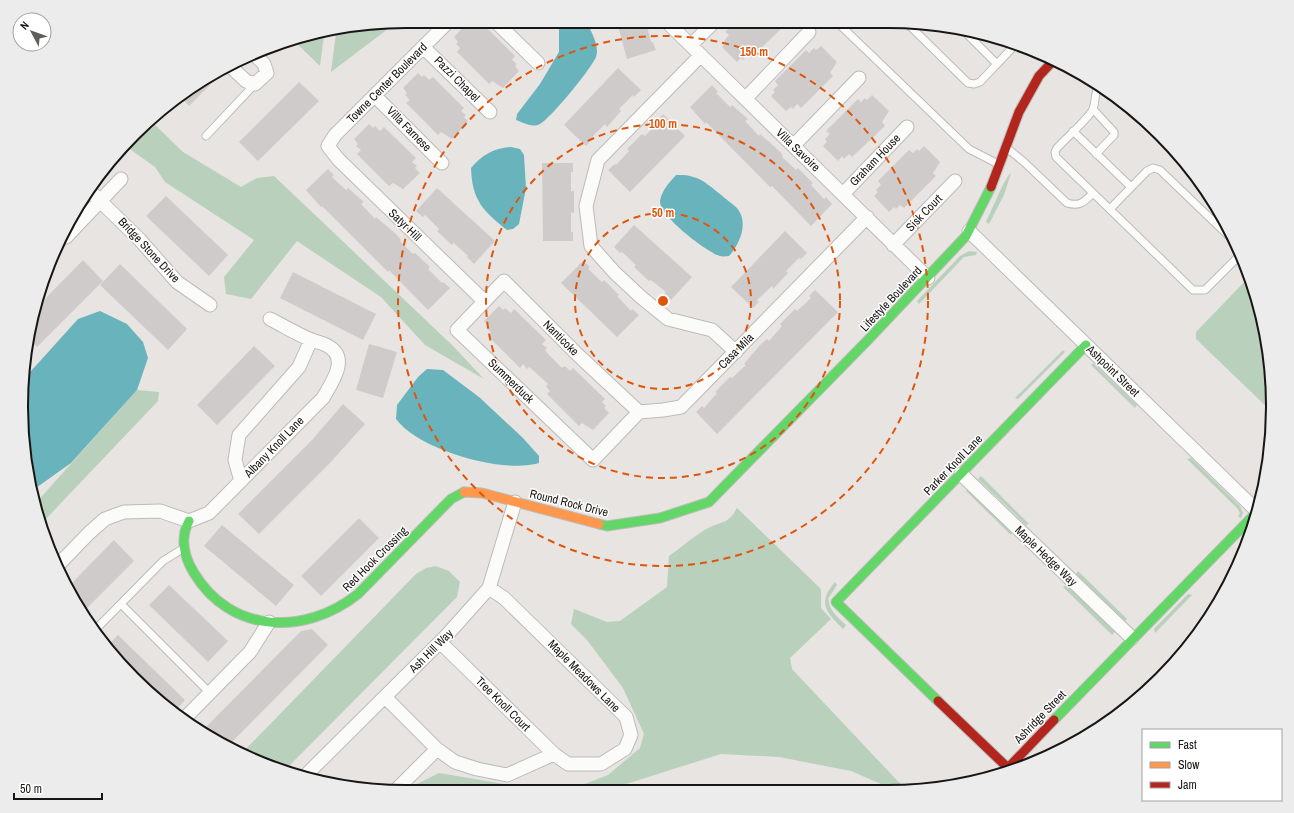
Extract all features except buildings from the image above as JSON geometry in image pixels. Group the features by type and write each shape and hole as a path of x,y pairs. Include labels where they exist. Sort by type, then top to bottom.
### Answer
{"street":[{"name":"Towne Center Boulevard","path":"328,146 335,136 442,28"},
{"path":"502,28 538,63"},
{"name":"Villa Savoire","path":"673,28 928,278"},
{"path":"691,45 708,28"},
{"path":"746,98 809,32"},
{"name":"Pazzi Chapel","path":"424,46 490,112"},
{"path":"701,55 598,160 586,206 591,246 615,273 668,319 712,330 736,352"},
{"path":"234,70 246,81 255,84 267,73 264,64 259,59"},
{"name":"Lifestyle Boulevard","path":"688,509 709,502 928,278 969,231 982,209 1020,112 1039,76 1050,65"},
{"path":"794,145 859,78"},
{"name":"Villa Farnese","path":"375,96 442,163"},
{"name":"Graham House","path":"843,194 907,127"},
{"name":"Satyr Hill","path":"328,146 338,159 484,301"},
{"path":"71,232 121,179"},
{"name":"Sisk Court","path":"893,245 955,181"},
{"name":"Bridge Stone Drive","path":"93,194 140,240 177,282 210,305"},
{"name":"Casa Mila","path":"639,412 681,407 867,217"},
{"name":"Ashpoint Street","path":"969,231 1252,506"},
{"name":"Nanticoke","path":"484,301 504,281 578,355 639,412"},
{"name":"Summerduck","path":"484,301 458,330 593,460 639,412"},
{"path":"241,481 235,460 239,435 299,367 311,340 270,320"},
{"name":"Albany Knoll Lane","path":"189,521 209,513 322,398 336,376 338,357 327,346 311,340"},
{"name":"Parker Knoll Lane","path":"836,602 1086,345"},
{"name":"Maple Hedge Way","path":"961,474 1132,638"},
{"name":"Red Hook Crossing","path":"189,521 185,528 184,548 187,561 196,580 209,595 222,607 242,617 281,623 325,615 343,606 358,594 451,499 464,492 482,493 515,502"},
{"name":"Round Rock Drive","path":"515,502 607,526 660,518 688,509"},
{"name":"Ash Hill Way","path":"309,772 440,642 489,588 515,502"},
{"path":"62,561 105,519 124,512 160,511 189,521"},
{"name":"Ashridge Street","path":"1012,764 1132,638 1248,522"},
{"name":"Maple Meadows Lane","path":"489,588 504,598 626,717 631,735 625,749 601,764 568,764"},
{"name":"Ashridge Street","path":"836,602 1006,766"},
{"path":"188,715 250,652 269,622"},
{"name":"Tree Knoll Court","path":"440,642 554,754 568,764"},
{"path":"385,697 437,749 455,762 476,770 507,775 554,754"},
{"path":"401,785 437,749"}],"lane":[{"path":"843,28 969,149 1000,165"},
{"path":"913,29 968,83 974,84 980,82 1011,49"},
{"path":"970,37 997,64"},
{"path":"206,136 255,84"},
{"path":"1096,91 1094,95 1093,109 1057,148 1055,152 1056,157 1192,290 1205,290 1236,259"},
{"path":"1093,109 1114,132 1114,135 1096,154"},
{"path":"1073,131 1131,187"},
{"path":"1007,148 1067,203 1074,205 1082,204 1093,193"},
{"path":"1110,209 1147,171 1153,168 1160,170 1222,229"},
{"path":"99,626 163,561 184,548"},
{"path":"121,604 210,693"}],"green space":[{"path":"388,29 331,72 336,35"},
{"path":"324,37 320,66 298,44"},
{"path":"154,124 183,152 241,187 257,178 274,176 453,346 484,379 425,345 381,297 297,241 251,299 226,294 224,277 254,240 165,182 155,167 130,149"},
{"path":"1011,173 1004,195 989,224 986,222 1008,176"},
{"path":"969,251 977,252 976,255 964,257 919,304 917,301 960,256"},
{"path":"1245,282 1259,333 1263,357 1266,406 1196,339 1196,332"},
{"path":"1063,350 1065,352 1018,399 1015,398"},
{"path":"1093,363 1137,405 1135,408 1091,365"},
{"path":"137,390 159,392 158,401 45,519 40,499"},
{"path":"1191,458 1240,506 1243,513 1241,518 1238,517 1240,513 1237,508 1187,459"},
{"path":"981,476 1029,524 1026,525 978,479"},
{"path":"968,489 1012,532 1011,535 966,491"},
{"path":"737,508 821,589 821,608 831,619 790,658 792,669 901,784 883,785 851,771 779,757 721,754 623,785 582,785 608,775 640,748 644,734 623,688 587,640 571,624 574,609 607,622 620,621 667,587 669,556 705,530 726,521"},
{"path":"436,566 449,571 460,582 457,597 289,766 246,749 416,574 426,568"},
{"path":"1078,571 1127,619 1125,621 1076,574"},
{"path":"835,582 837,585 828,599 832,610 846,625 843,629 828,612 825,602 829,589"},
{"path":"1067,585 1115,632 1112,635 1063,587"},
{"path":"1188,594 1192,595 1155,633 1154,629"},
{"path":"439,773 509,785 416,785"}],"water":[{"path":"559,28 590,28 596,44 597,53 593,63 579,82 553,113 540,124 528,125 516,120 517,114 540,84 559,52"},
{"path":"511,147 520,149 524,155 526,188 519,224 513,229 507,230 491,217 480,204 474,189 471,168 489,153 499,149"},
{"path":"676,175 695,177 710,186 737,208 741,214 743,226 742,233 737,245 729,256 720,256 695,241 675,224 662,208 660,201 662,193"},
{"path":"100,311 127,324 143,342 148,358 137,390 71,463 37,487 31,456 29,431 28,406 30,372 78,319"},
{"path":"427,369 443,370 479,397 523,438 539,456 539,463 523,466 504,465 462,457 423,440 407,430 396,419 397,405 418,377"}],"traffic: fast":[{"path":"599,524 607,526 660,518 709,502 866,342 966,236 991,187"},
{"path":"938,701 836,602 1086,345"},
{"path":"189,521 186,527 184,547 188,561 194,573 209,593 228,608 248,618 270,622 293,622 315,617 337,608 358,594 451,499 464,492"},
{"path":"1054,720 1248,521"}],"traffic: slow":[{"path":"464,492 482,493 599,524"}],"traffic: jam":[{"path":"991,187 1019,112 1039,76 1050,65"},
{"path":"938,701 1006,766"},
{"path":"1012,764 1054,720"}]}
